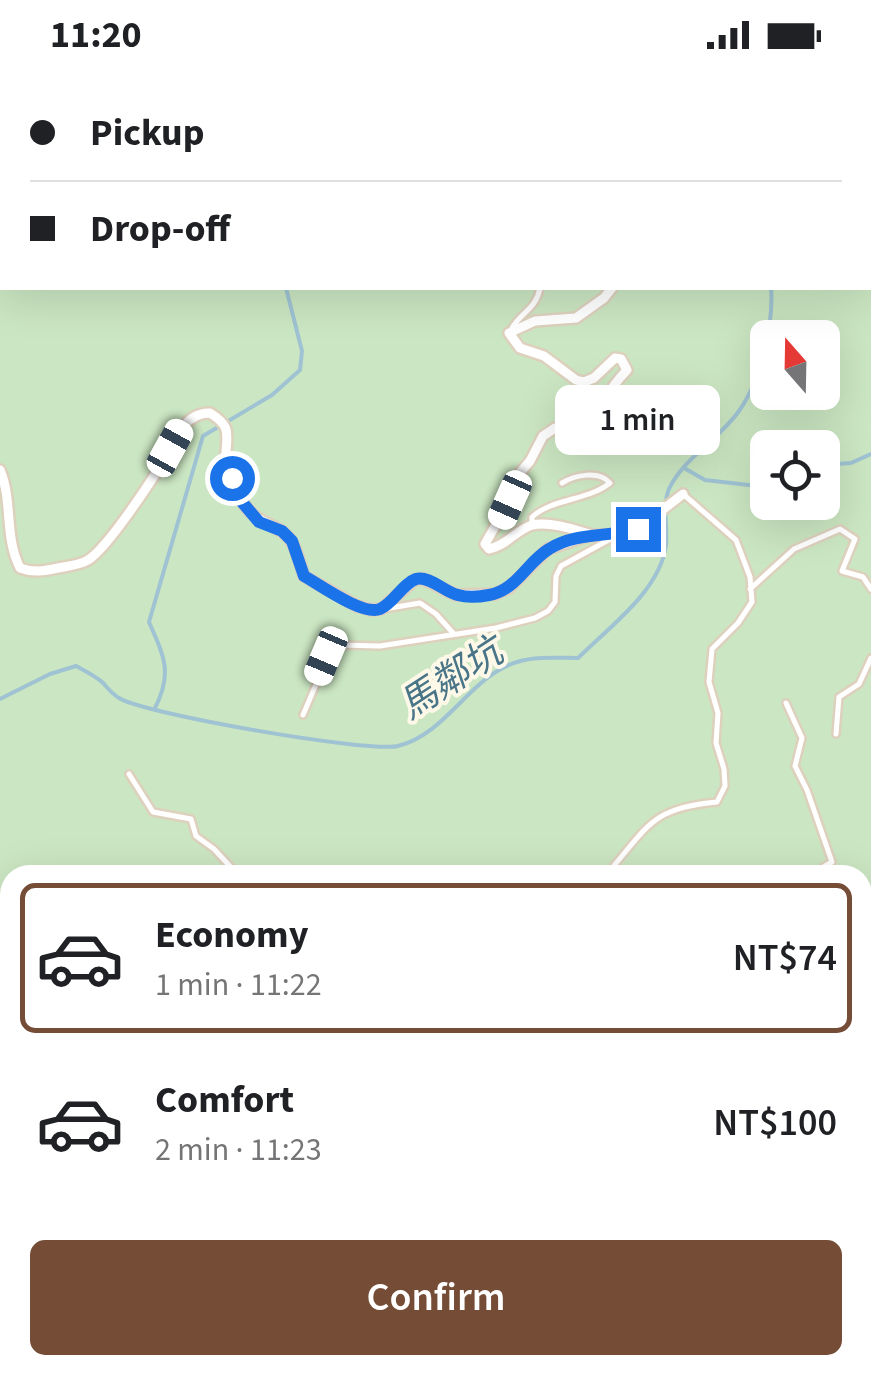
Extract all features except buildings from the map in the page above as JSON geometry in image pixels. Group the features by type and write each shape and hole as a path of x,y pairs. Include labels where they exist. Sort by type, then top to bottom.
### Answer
{"street":[{"path":"591,535 570,527 532,526 498,547 489,548 486,544 510,500 512,481 530,461 543,436 555,428 598,428 599,412 613,384 628,370 621,358 614,358 594,378 576,380 544,356 520,348 510,333 535,322 576,318 610,290"},
{"path":"0,470 5,482 13,556 20,568 30,572 86,562 100,551 160,468 181,428 201,412 221,421 230,439 226,454 242,502 259,522 282,531 292,541 304,576 357,606 381,609 414,580 423,578 456,595 494,594 509,588 548,549 591,535 617,535 638,529 678,497"}],"lane":[{"path":"510,333 515,322 538,302 540,290"},
{"path":"532,526 532,517 540,510 588,496 610,483 601,476 574,475 562,483"},
{"path":"615,865 658,815 683,805 717,802 726,786 716,743 718,712 709,682 712,649 752,602 750,576 736,540 678,497"},
{"path":"750,589 794,549 840,529 856,538 842,572 863,577 871,589"},
{"path":"303,715 332,647 380,646 535,618 548,611 554,602 561,566 617,535"},
{"path":"381,609 420,603 453,633"},
{"path":"836,734 839,698 859,684 871,658"},
{"path":"786,702 802,738 795,766 832,862 827,865"},
{"path":"129,774 153,812 191,819 196,836 229,865"}],"green space":[{"path":"0,290 871,290 871,865 0,865"}],"waterway":[{"path":"155,708 165,674 149,622 203,436 272,395 300,370 302,351 287,290"},
{"name":"馬鄰坑","path":"0,699 50,674 76,666 119,698 169,713 304,738 398,746 431,730 500,669 532,659 578,658 631,607 654,578 666,545 668,492 686,465 731,421 747,399 768,335 771,290"},
{"path":"840,464 871,454"},
{"path":"684,468 705,480 750,485"}],"route":[{"path":"232,478 242,502 259,522 282,531 292,541 304,576 357,606 372,610 381,609 414,580 423,578 456,595 494,594 509,588 548,549 591,535 617,535 638,529"}]}
